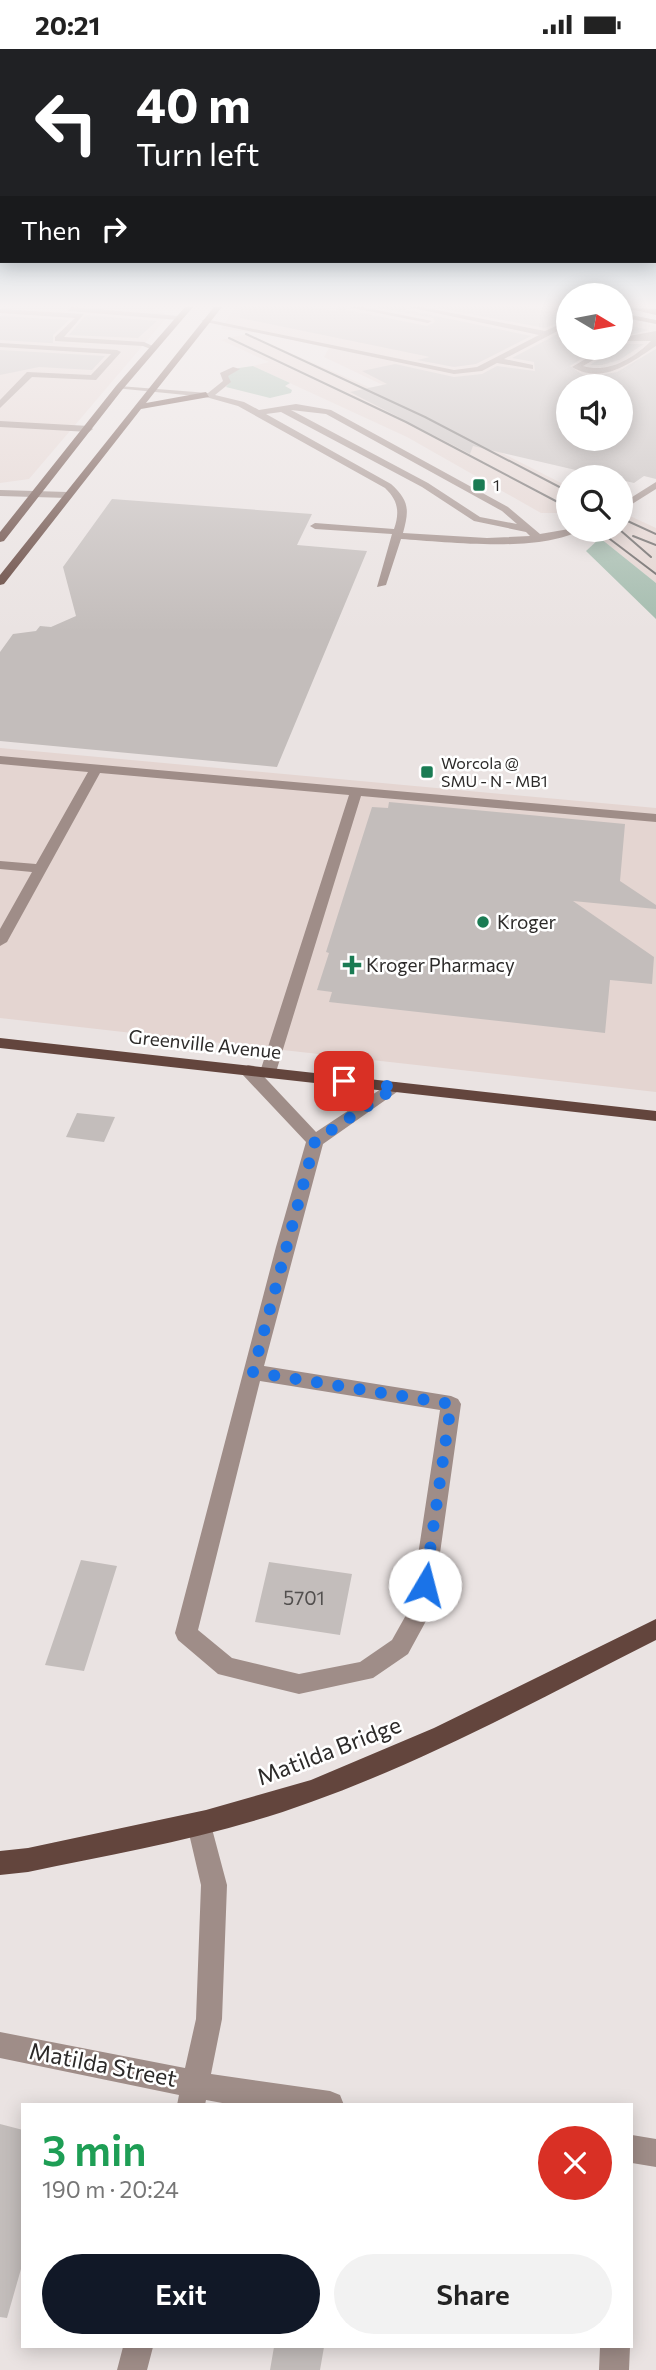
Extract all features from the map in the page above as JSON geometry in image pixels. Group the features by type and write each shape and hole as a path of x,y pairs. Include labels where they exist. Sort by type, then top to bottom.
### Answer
{"main road":[{"path":"0,582 68,495 109,415"},
{"path":"0,540 38,493 104,430 126,415"},
{"name":"Greenville Avenue","path":"0,1043 656,1116"},
{"name":"Matilda Bridge","path":"0,1863 28,1860 199,1825 311,1791 379,1763 656,1629"}],"street":[{"path":"262,415 388,486 403,504 404,514 399,534 381,585"},
{"path":"295,415 425,485 477,519 527,529"},
{"path":"334,415 505,509 540,539"},
{"path":"0,424 104,430"},
{"path":"633,500 656,485"},
{"path":"0,488 68,495"},
{"path":"0,493 38,493"},
{"path":"315,526 475,540 540,539 556,535"},
{"path":"0,761 656,818"},
{"path":"0,942 96,769"},
{"path":"268,1072 356,792"},
{"path":"0,865 41,869"},
{"path":"248,1070 315,1141"},
{"path":"253,1372 451,1404 421,1611 400,1647 365,1671 299,1684 226,1667 186,1633 253,1372 315,1141 396,1087"},
{"path":"194,2095 209,2019 214,1885 199,1825"},
{"name":"Matilda Street","path":"0,2045 194,2095 303,2103"},
{"path":"633,2148 656,2153"},
{"path":"132,2370 138,2348"},
{"path":"614,2370 615,2348"}],"shaded area":[{"path":"0,415 83,415 29,479 0,483"},
{"path":"360,415 428,415 556,480 556,513 541,513 407,437"},
{"path":"446,415 544,415 515,448"},
{"path":"633,517 656,528 656,583 605,542 633,542"},
{"path":"0,748 656,808 656,1092 0,1018"}],"green space":[{"path":"596,542 605,542 656,583 656,619 586,551"}],"building":[{"path":"395,415 556,415 556,451 633,451 633,415 656,415 656,479 644,476 633,483 633,465 556,465 473,446 470,454"},
{"path":"112,499 312,514 297,545 367,551 277,767 0,741 0,652 13,634 36,631 40,626 51,627 76,616 63,567"},
{"name":"Kroger","path":"389,802 625,824 620,881 656,905 656,909 573,901 654,957 652,984 610,980 605,1033 329,1002 332,992 317,990 329,953 326,952 372,807 388,808"},
{"path":"77,1113 115,1117 104,1142 66,1137"},
{"path":"81,1560 117,1566 84,1671 45,1665"},
{"path":"269,1562 352,1574 340,1635 255,1622"},
{"path":"0,2124 21,2129 21,2269 7,2318 0,2317"},
{"path":"274,2348 324,2348 320,2370 270,2370"}],"tram line":[{"path":"392,415 556,501"},
{"path":"421,415 556,485"},
{"path":"633,523 656,534"},
{"path":"633,536 656,545"},
{"path":"633,541 651,557"},
{"path":"614,542 656,574"}],"place":[{"name":"1","path":"479,485"},
{"name":"Worcola @ SMU - N - MB1","path":"427,772"},
{"name":"Kroger","path":"483,922"},
{"name":"Kroger Pharmacy","path":"352,965"}],"route":[{"path":"344,1081 396,1087 315,1141 253,1372 451,1404 425,1585"}]}
